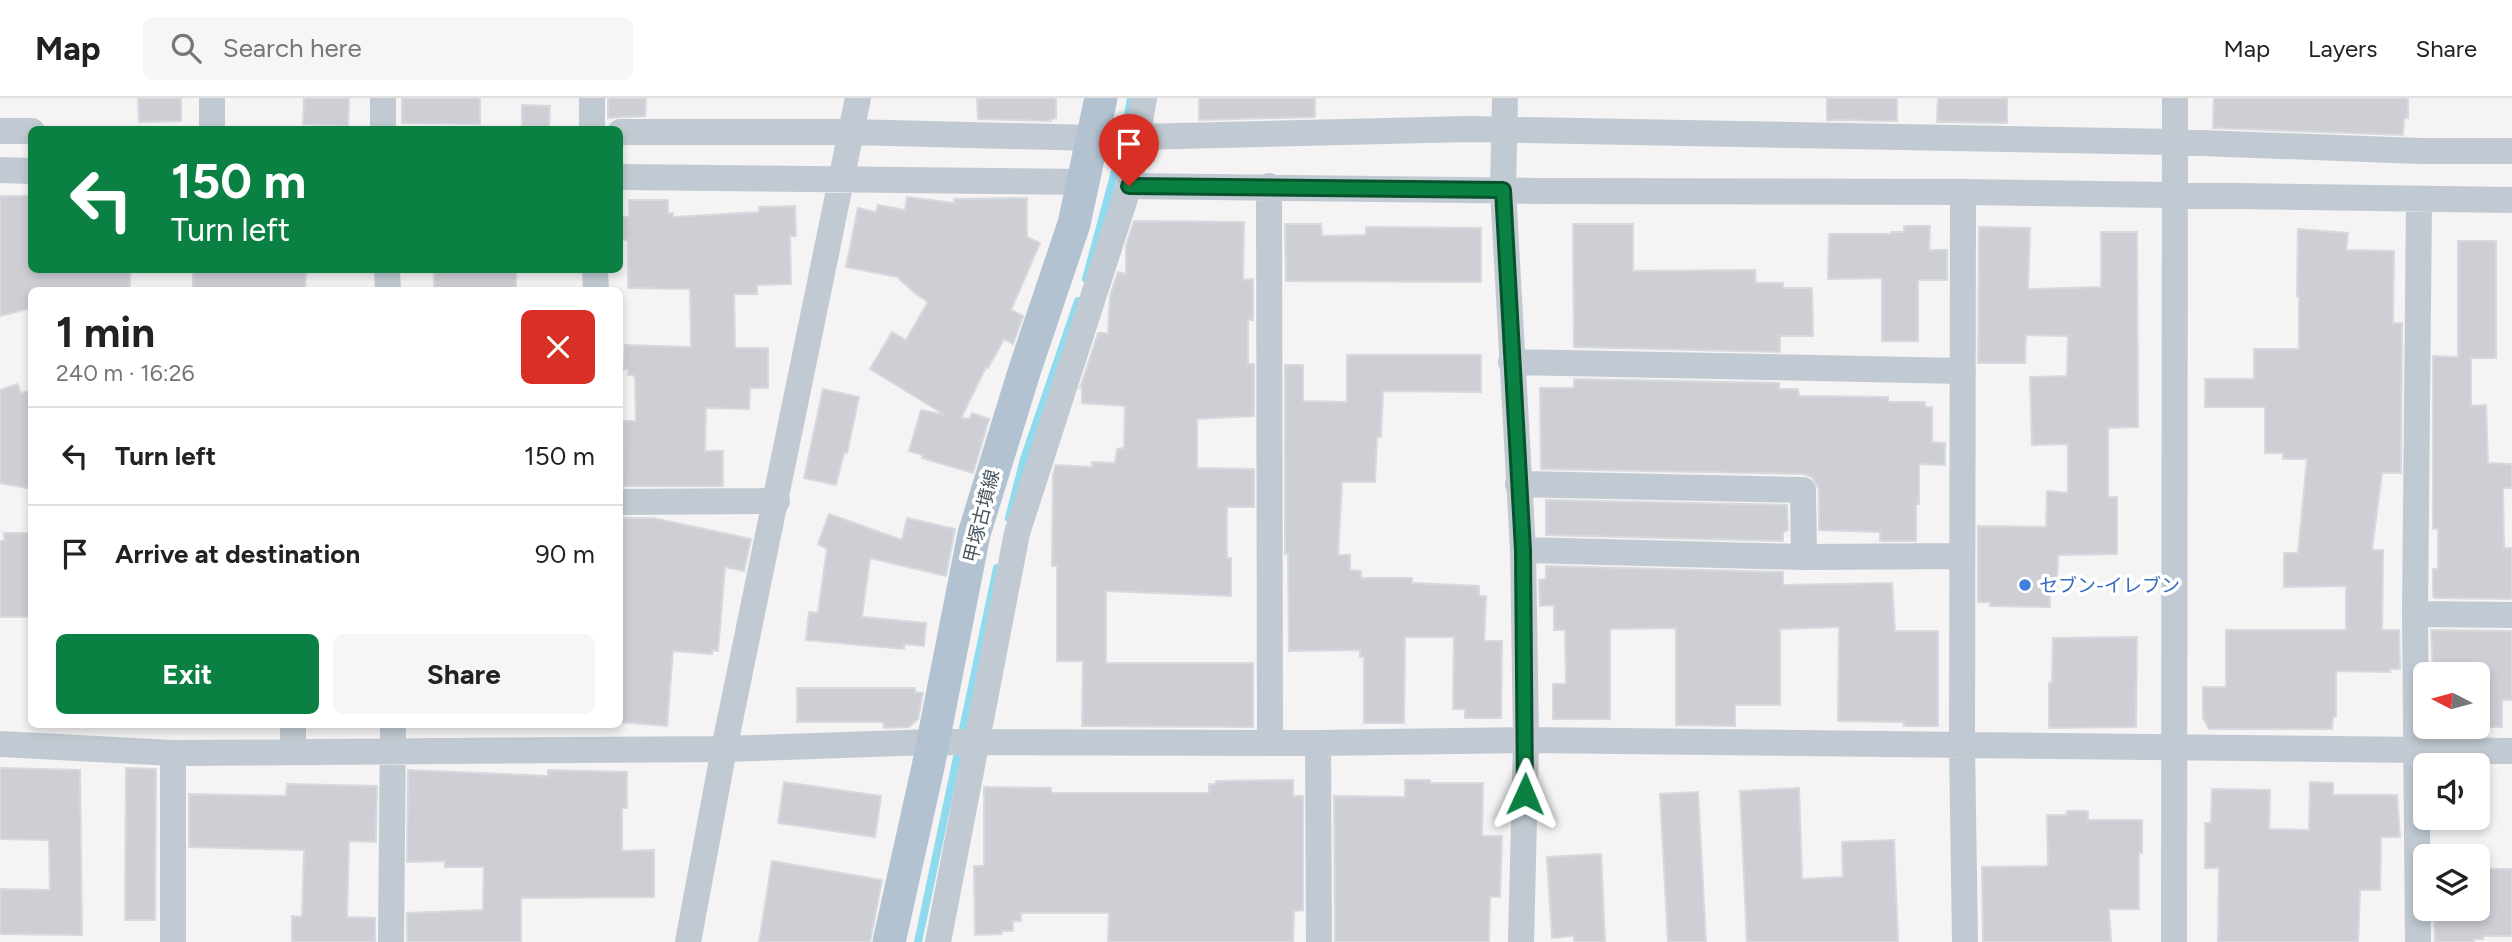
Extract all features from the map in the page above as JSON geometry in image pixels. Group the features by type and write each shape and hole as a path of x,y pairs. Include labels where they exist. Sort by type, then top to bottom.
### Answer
{"main road":[{"name":"甲塚古墳線","path":"889,942 956,742 969,563 974,534 995,461 1074,224 1101,98"}],"street":[{"path":"212,98 212,126"},
{"path":"383,98 383,126"},
{"path":"592,98 592,126"},
{"path":"688,942 724,749 859,98"},
{"path":"937,942 956,742 1010,569 1017,533 1129,186 1144,98"},
{"path":"1505,98 1503,190 1523,550 1526,740 1521,942"},
{"path":"2174,942 2175,98"},
{"path":"1138,137 1505,130 2174,142 2420,151 2512,150"},
{"path":"0,131 28,131"},
{"path":"623,132 851,132 1093,138"},
{"path":"0,170 28,171"},
{"path":"623,177 1084,182"},
{"path":"1129,186 1963,192 2512,200"},
{"path":"1269,186 1270,742"},
{"path":"1963,192 1962,745 1965,942"},
{"path":"2418,199 2415,614 2418,942"},
{"path":"1041,319 1083,334"},
{"path":"1511,362 1963,372"},
{"path":"995,461 1038,467"},
{"path":"1518,484 1803,490 1804,557"},
{"path":"623,502 776,501"},
{"path":"1523,550 1804,557 1962,556"},
{"path":"969,563 1010,569"},
{"path":"2415,614 2512,615"},
{"path":"293,728 293,752"},
{"path":"391,942 393,728"},
{"path":"0,744 173,753 724,749 956,742 1318,743 1526,740 2512,751"},
{"path":"1318,743 1319,942"},
{"path":"173,753 173,942"}],"building":[{"path":"138,98 181,98 181,121 139,122"},
{"path":"304,98 349,98 348,126 303,124"},
{"path":"402,98 480,98 480,124 402,123"},
{"path":"608,98 646,98 645,116 608,118"},
{"path":"977,98 1056,98 1056,118 1051,121 978,119"},
{"path":"1199,98 1315,98 1315,117 1199,120"},
{"path":"1827,98 1897,98 1897,121 1827,120"},
{"path":"1938,98 2007,98 2007,123 1937,122"},
{"path":"2214,98 2408,98 2408,118 2404,118 2403,135 2213,128"},
{"path":"522,105 550,106 549,126 522,126"},
{"path":"0,196 28,196 28,273 130,273 130,287 28,287 28,309 0,316"},
{"path":"907,197 955,203 954,199 1027,198 1027,237 1040,243 1011,310 1023,316 1013,344 1004,339 988,368 986,367 961,418 969,419 972,413 989,419 973,473 922,458 923,455 909,451 921,410 945,415 870,369 892,332 906,340 928,302 897,277 846,267 858,208 876,212 878,205 905,210"},
{"path":"629,200 668,200 668,213 673,213 673,217 759,212 759,207 795,206 796,236 790,236 791,284 757,285 757,294 734,294 735,348 768,348 768,388 750,388 749,409 706,408 705,451 723,451 723,486 623,486 624,421 636,421 635,376 628,375 628,369 624,369 625,345 691,347 690,289 628,288 628,240 623,240 623,217 629,217"},
{"path":"1134,221 1244,222 1243,280 1253,279 1253,320 1248,320 1248,364 1254,364 1254,416 1197,419 1197,468 1254,469 1254,507 1227,507 1227,558 1231,558 1231,596 1106,591 1106,663 1253,663 1253,727 1082,726 1083,661 1057,661 1057,566 1052,566 1053,474 1056,465 1092,467 1092,462 1115,463 1117,449 1124,448 1125,406 1082,403 1080,388 1098,333 1108,333 1110,296 1118,272 1126,274 1126,246"},
{"path":"1285,224 1321,224 1322,236 1366,235 1366,227 1481,228 1481,282 1286,281"},
{"path":"1573,224 1633,224 1633,271 1755,270 1756,283 1783,283 1783,288 1812,288 1813,336 1780,336 1780,352 1574,347"},
{"path":"1904,226 1930,226 1929,250 1947,250 1947,280 1918,280 1918,341 1882,341 1882,278 1828,279 1829,234 1891,234 1904,232"},
{"path":"1979,227 2030,228 2028,289 2101,287 2101,232 2137,232 2138,427 2108,428 2108,497 2117,497 2117,554 2058,555 2057,587 2050,587 2050,607 1990,606 1990,602 1978,602 1978,526 2046,527 2047,491 2068,493 2068,444 2032,445 2030,377 2067,376 2068,336 2026,335 2025,363 1978,363"},
{"path":"2298,229 2348,233 2346,250 2394,251 2393,323 2402,323 2401,473 2382,473 2372,550 2383,550 2382,630 2399,630 2400,669 2390,669 2390,672 2336,671 2336,717 2333,717 2332,729 2209,729 2203,718 2203,687 2226,687 2226,630 2346,630 2346,586 2284,587 2284,553 2298,553 2307,459 2283,459 2283,453 2265,453 2265,407 2205,407 2205,379 2254,379 2254,349 2299,349"},
{"path":"2458,241 2496,241 2496,358 2471,358 2471,406 2486,405 2488,463 2512,464 2512,488 2503,488 2504,548 2512,548 2512,599 2433,596 2433,569 2438,569 2438,529 2433,529 2433,356 2458,357"},
{"path":"193,273 306,273 305,287 193,287"},
{"path":"434,273 516,273 516,287 434,287"},
{"path":"1347,355 1481,355 1481,392 1383,391 1375,482 1342,482 1338,555 1350,555 1350,570 1361,571 1361,578 1412,578 1412,583 1479,586 1479,596 1486,596 1484,641 1502,641 1501,718 1465,718 1465,709 1453,709 1454,637 1405,637 1404,723 1364,723 1364,657 1360,657 1360,650 1289,651 1288,554 1285,554 1285,365 1303,365 1303,401 1347,402"},
{"path":"1574,379 1779,383 1779,389 1798,389 1799,396 1888,397 1888,402 1925,402 1925,407 1932,407 1932,442 1945,443 1945,465 1919,464 1916,541 1880,541 1880,532 1819,530 1819,489 1812,477 1804,474 1541,469 1540,388 1574,388"},
{"path":"17,384 21,393 28,391 28,488 0,483 0,390"},
{"path":"823,389 859,397 847,453 844,453 836,485 804,478"},
{"path":"1546,500 1787,505 1788,530 1783,532 1783,541 1546,535"},
{"path":"829,514 902,540 907,518 955,529 946,576 870,558 862,617 926,623 924,646 904,644 904,649 806,640 809,612 818,613 827,549 818,544"},
{"path":"623,518 653,518 751,539 744,571 725,567 718,651 712,650 712,654 673,651 667,726 623,722"},
{"path":"4,533 28,533 28,617 0,617 0,541 4,541"},
{"path":"1546,566 1783,572 1783,585 1892,583 1895,631 1938,631 1938,726 1904,726 1904,722 1838,721 1839,627 1780,629 1780,705 1735,705 1735,726 1676,725 1676,628 1610,629 1610,719 1553,719 1553,684 1566,684 1565,630 1554,630 1554,605 1540,606 1539,580 1546,579"},
{"path":"2431,630 2512,631 2512,700 2502,700 2502,727 2490,727 2490,662 2432,662"},
{"path":"2137,637 2136,727 2049,728 2053,638"},
{"path":"797,688 915,688 915,692 923,693 918,719 909,727 884,728 883,722 797,722"},
{"path":"0,768 80,770 82,935 0,934 0,889 50,890 49,840 0,839"},
{"path":"126,768 156,769 155,920 125,920"},
{"path":"408,770 548,776 548,770 627,772 627,808 622,808 622,851 654,850 654,897 521,898 521,942 407,942 407,913 483,910 484,867 445,867 445,861 407,862"},
{"path":"1293,780 1293,796 1303,796 1303,910 1294,911 1293,942 1108,942 1109,913 1021,913 1021,921 1013,921 1013,931 975,935 974,866 984,866 984,787 1051,788 1051,793 1209,793 1209,784 1216,784 1216,781"},
{"path":"1405,780 1483,783 1482,836 1502,836 1500,897 1490,897 1489,942 1335,942 1334,796 1405,797"},
{"path":"784,782 881,796 875,837 778,823"},
{"path":"2310,782 2333,783 2333,795 2397,795 2400,837 2381,837 2380,890 2360,890 2358,942 2218,942 2219,868 2205,868 2205,823 2211,823 2212,789 2270,790 2269,829 2309,830"},
{"path":"287,784 377,786 376,842 349,841 347,917 375,918 375,942 292,942 292,916 302,917 304,850 189,847 189,794 286,796"},
{"path":"1799,788 1802,879 1843,877 1842,842 1894,840 1898,942 1747,942 1740,791"},
{"path":"1698,792 1706,942 1668,942 1660,794"},
{"path":"2067,811 2088,811 2088,820 2142,820 2139,909 2109,909 2111,942 1983,942 1982,867 2048,866 2047,815 2067,815"},
{"path":"1601,854 1605,942 1574,942 1574,936 1552,938 1547,857"},
{"path":"772,861 882,880 870,942 759,942"},
{"path":"2490,869 2512,869 2512,936 2483,936 2483,939 2474,939 2474,942 2435,942 2434,921 2490,921"}],"waterway":[{"path":"1086,279 1124,138 1131,98"},
{"path":"1009,518 1024,459 1078,301"},
{"path":"918,942 997,568"}],"place":[{"name":"セブン-イレブン","path":"2025,585"}],"route":[{"path":"1129,186 1503,190 1523,550 1525,794"}]}
